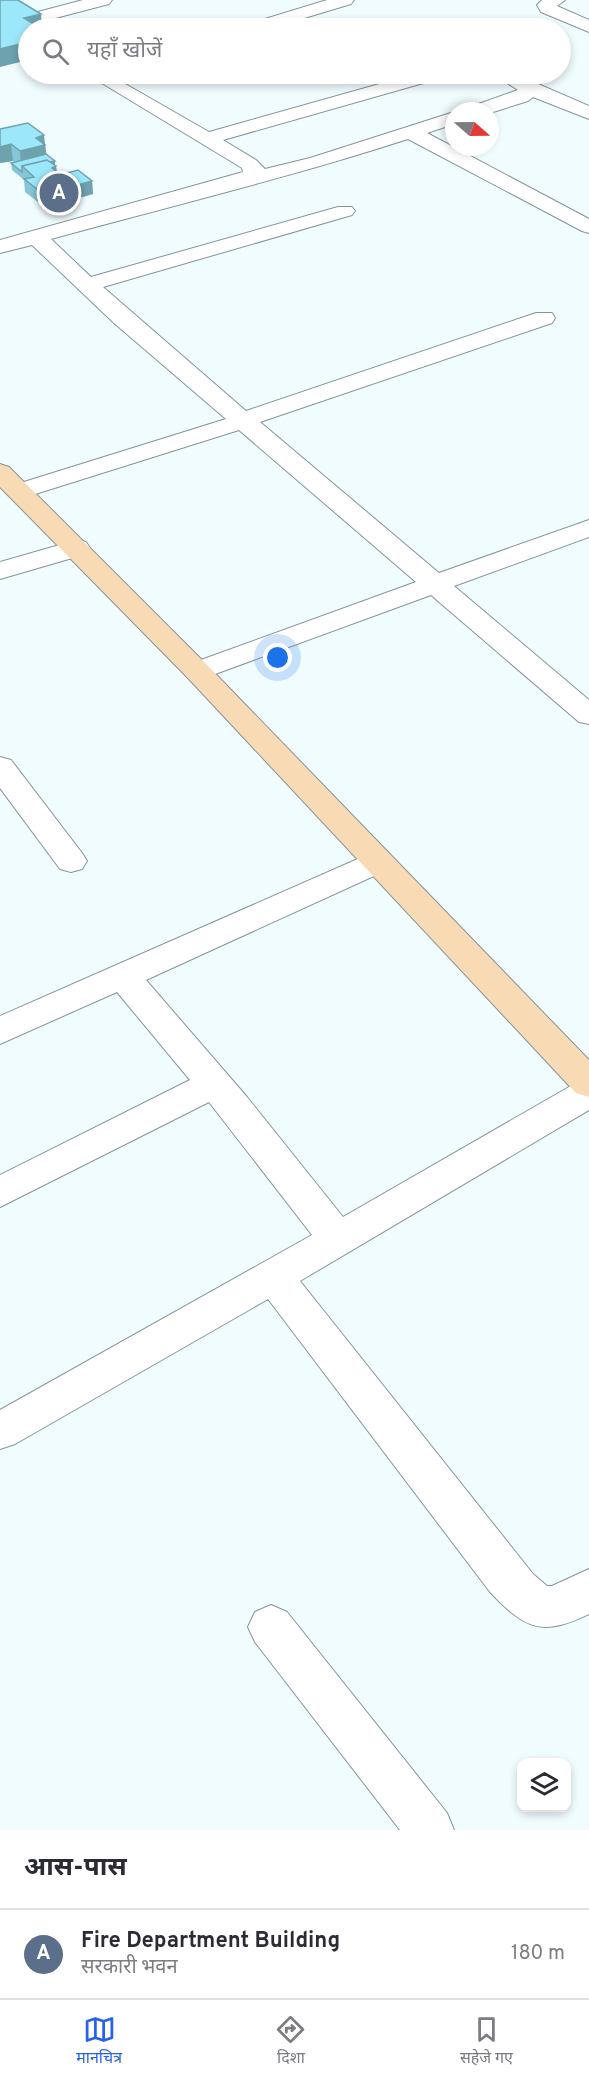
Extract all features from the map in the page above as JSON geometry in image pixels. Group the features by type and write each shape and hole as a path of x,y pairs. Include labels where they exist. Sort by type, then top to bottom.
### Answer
{"main road":[{"path":"10,481 198,671 376,862 589,1083"}],"street":[{"path":"34,18 103,0"},
{"path":"286,18 345,0"},
{"path":"556,0 546,5 547,8 569,18"},
{"path":"571,19 589,27"},
{"path":"118,84 249,164 254,169 250,176"},
{"path":"206,139 399,84"},
{"path":"521,84 589,114"},
{"path":"499,104 521,97 531,89"},
{"path":"0,247 250,176 283,171 445,121"},
{"path":"410,132 589,227"},
{"path":"87,285 345,211"},
{"path":"36,237 87,285 242,421 589,715"},
{"path":"10,481 242,421 277,407 544,318"},
{"path":"198,671 589,528"},
{"path":"0,571 77,548"},
{"path":"0,767 71,861"},
{"path":"0,1031 376,862"},
{"path":"123,976 338,1239"},
{"path":"0,1192 213,1084"},
{"path":"0,1431 589,1093"},
{"path":"273,1276 499,1567 531,1604 550,1609 567,1603 589,1590"},
{"path":"271,1627 430,1830"}],"building":[{"path":"0,0 18,0 41,14 18,18 18,44 0,49"},
{"path":"28,123 44,135 36,138 45,145 20,151 11,144 0,147 0,129"},
{"path":"46,154 55,161 47,160 22,166 22,172 11,163"},
{"path":"47,160 56,166 52,168 60,175 78,170 92,181 60,190 54,185 37,189 24,179 34,177 22,166"}],"place":[{"name":"Fire Department Building","path":"59,193"}]}
